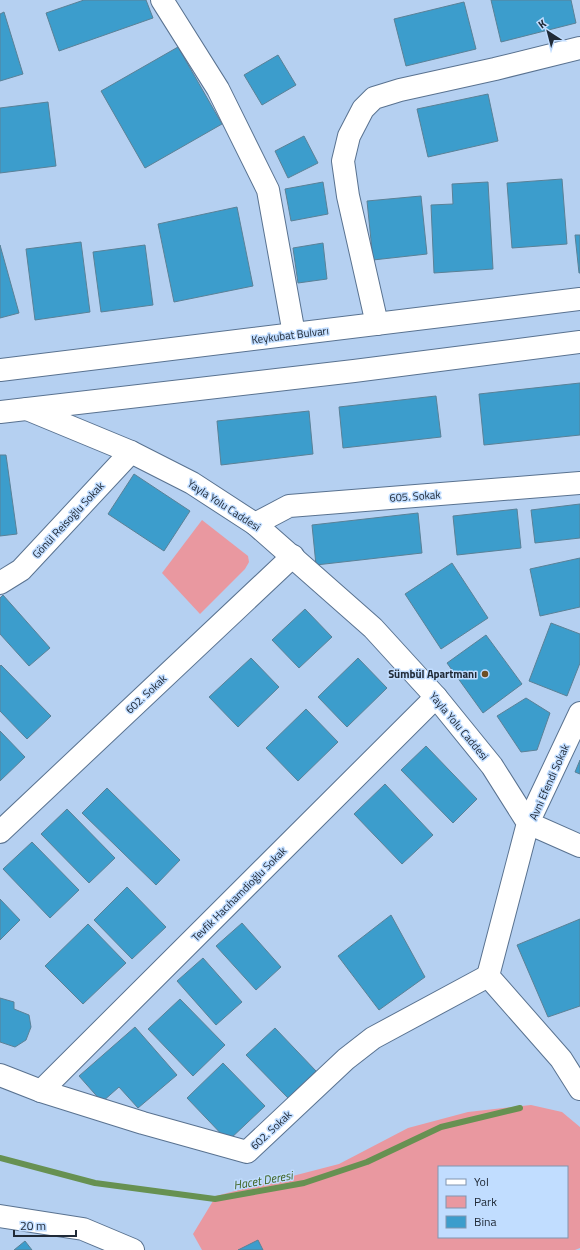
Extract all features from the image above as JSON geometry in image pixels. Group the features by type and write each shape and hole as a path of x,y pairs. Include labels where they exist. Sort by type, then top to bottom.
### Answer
{"main road":[{"path":"162,0 218,89 268,190 294,334"},
{"path":"377,324 348,196 343,161 349,136 363,109 374,98 400,90 580,48"},
{"name":"Keykubat Bulvarı","path":"0,370 580,299"},
{"path":"0,412 361,370 580,342"},
{"name":"Yayla Yolu Caddesi","path":"27,409 131,452 192,483 255,524 373,628 436,697 492,766 528,823"},
{"name":"Gönül Reisoğlu Sokak","path":"0,583 21,570 131,452"},
{"name":"605. Sokak","path":"255,524 289,506 580,484"},
{"name":"602. Sokak","path":"0,832 293,556"},
{"name":"Tevfik Hacıhamdioğlu Sokak","path":"42,1091 436,697"},
{"name":"Avni Efendi Sokak","path":"580,713 528,823 580,846"},
{"path":"528,823 488,976 561,1059 580,1089"},
{"name":"602. Sokak","path":"0,1075 42,1091 143,1123 247,1152 346,1059 373,1038 488,976"},
{"path":"0,1216 82,1229 133,1250"}],"green space":[{"path":"202,520 248,556 249,562 245,569 200,614 162,573"},
{"path":"531,1105 562,1112 580,1127 580,1248 575,1250 202,1250 193,1234 216,1196 339,1164 408,1128 468,1112"}],"building":[{"path":"84,0 146,0 153,18 59,51 46,13"},
{"path":"491,0 571,0 576,23 501,42"},
{"path":"464,2 476,49 406,66 394,19"},
{"path":"4,12 23,74 0,81 0,14"},
{"path":"178,47 222,124 145,168 101,91"},
{"path":"278,55 296,85 262,105 244,75"},
{"path":"488,94 498,141 428,157 417,109"},
{"path":"48,102 56,166 0,173 0,108"},
{"path":"304,136 318,163 288,178 275,151"},
{"path":"562,179 567,244 512,248 507,183"},
{"path":"323,182 328,214 291,221 285,189"},
{"path":"488,182 493,269 434,273 431,205 453,204 452,184"},
{"path":"421,196 427,254 373,260 367,201"},
{"path":"237,207 253,286 174,302 158,224"},
{"path":"575,235 580,235 580,273 579,273"},
{"path":"81,242 90,312 35,320 26,249"},
{"path":"323,243 327,279 298,283 293,248"},
{"path":"0,245 19,313 0,318"},
{"path":"145,245 153,305 101,312 93,252"},
{"path":"580,383 580,435 484,445 479,394"},
{"path":"436,396 441,437 343,448 339,407"},
{"path":"309,411 313,454 221,465 217,421"},
{"path":"0,455 6,455 17,534 0,536"},
{"path":"134,474 190,511 164,551 108,514"},
{"path":"580,504 580,538 535,543 531,510"},
{"path":"517,509 521,548 457,555 453,516"},
{"path":"418,513 422,553 316,565 312,525"},
{"path":"580,558 580,607 540,616 530,569"},
{"path":"452,563 488,618 441,649 405,594"},
{"path":"3,595 50,648 29,666 0,634 0,598"},
{"path":"305,609 332,637 299,668 272,640"},
{"path":"551,623 580,634 580,663 567,696 529,681"},
{"name":"Sümbül Apartmanı","path":"486,635 522,684 483,713 447,663"},
{"path":"251,658 279,687 238,727 209,697"},
{"path":"358,658 387,688 347,727 318,697"},
{"path":"1,665 51,716 27,739 0,711"},
{"path":"526,698 550,713 537,750 521,752 497,716"},
{"path":"306,709 338,742 298,781 266,748"},
{"path":"0,731 25,757 0,781"},
{"path":"426,746 477,799 453,823 401,770"},
{"path":"580,760 580,774 575,772"},
{"path":"385,784 433,835 402,864 354,814"},
{"path":"107,788 180,860 156,885 82,813"},
{"path":"67,809 115,858 89,883 41,834"},
{"path":"32,842 79,890 50,918 3,869"},
{"path":"127,887 166,927 132,959 94,920"},
{"path":"0,899 20,920 0,940"},
{"path":"391,915 425,977 379,1010 338,956"},
{"path":"580,919 580,1006 548,1017 517,945"},
{"path":"242,923 281,967 256,990 216,946"},
{"path":"88,924 126,963 83,1004 45,966"},
{"path":"203,958 242,1002 216,1025 177,981"},
{"path":"0,998 14,1002 14,1009 29,1015 31,1027 26,1040 15,1047 0,1042"},
{"path":"180,999 225,1045 193,1076 148,1029"},
{"path":"135,1027 177,1075 138,1108 119,1087 102,1102 79,1076"},
{"path":"275,1028 316,1071 288,1098 246,1055"},
{"path":"223,1063 265,1106 228,1141 187,1098"},
{"path":"258,1240 263,1250 238,1250"},
{"path":"25,1241 32,1250 14,1250"}],"waterway":[{"name":"Hacet Deresi","path":"0,1158 95,1183 215,1199 304,1183 367,1162 441,1127 520,1108"}],"place":[{"name":"Sümbül Apartmanı","path":"485,674"}]}
